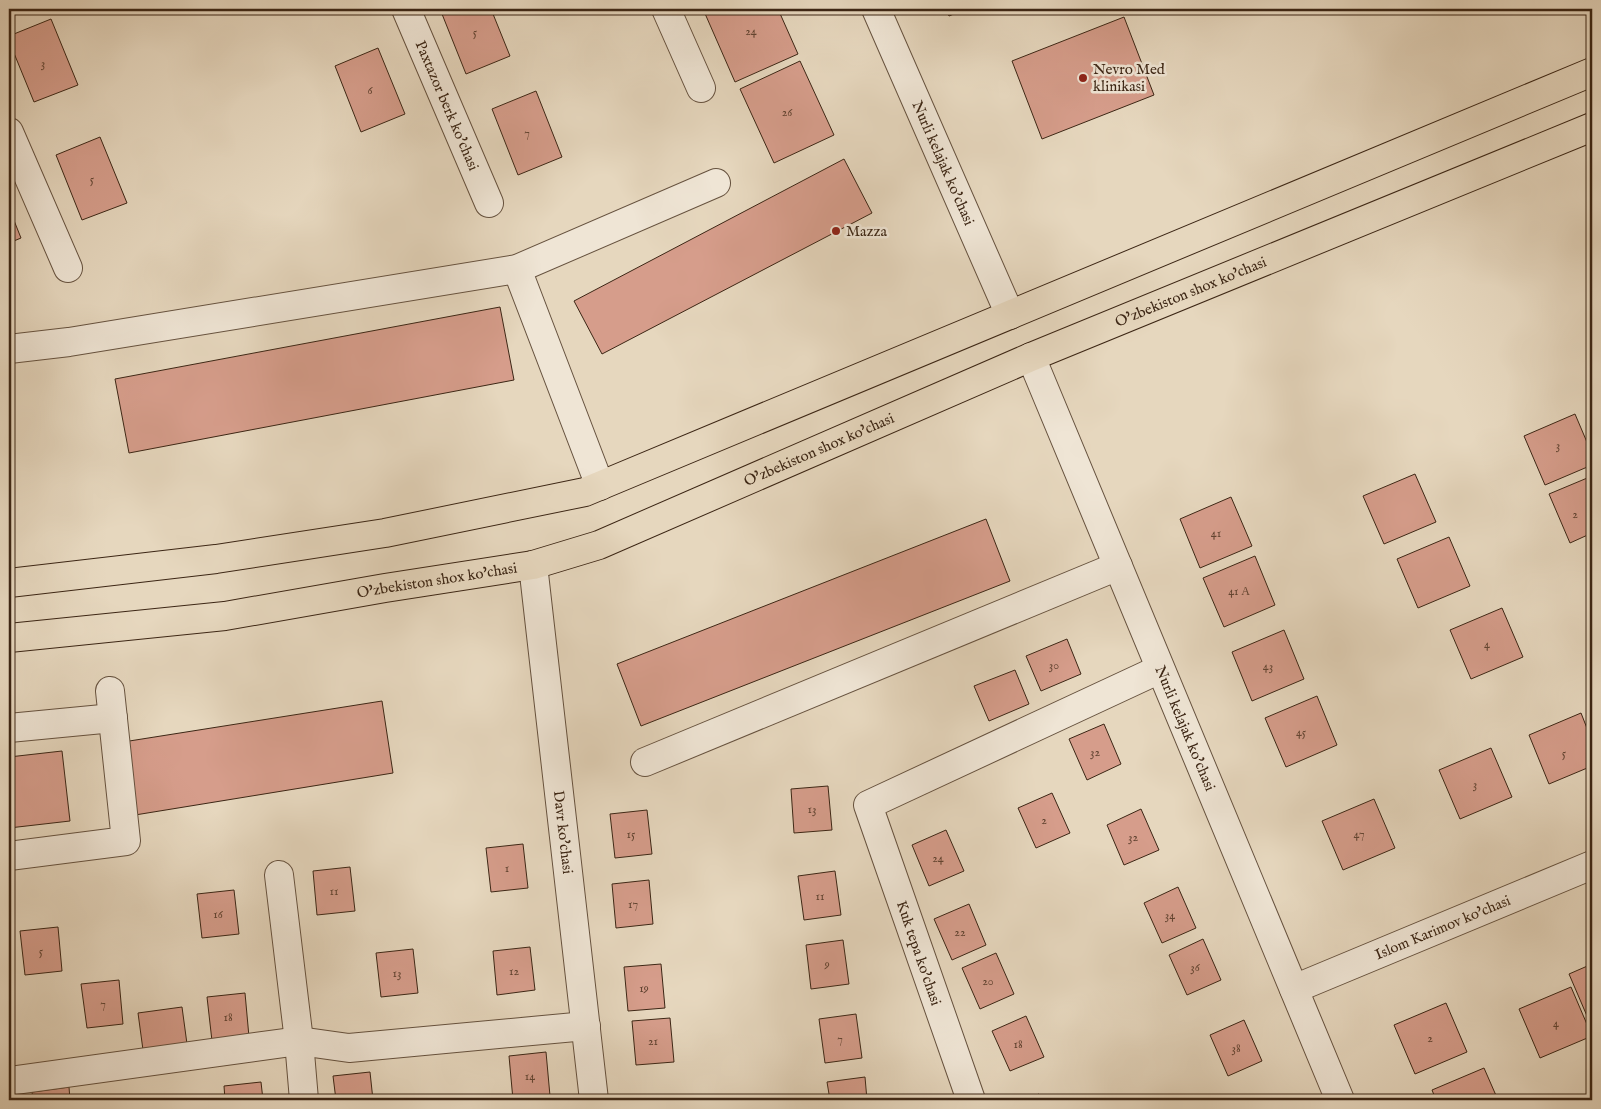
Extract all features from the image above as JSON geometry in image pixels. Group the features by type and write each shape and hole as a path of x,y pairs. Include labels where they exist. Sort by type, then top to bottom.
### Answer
{"main road":[{"path":"9,583 216,559 385,533 585,492 1592,72"},
{"name":"O'zbekiston shox ko'chasi","path":"9,638 225,616 533,565 599,545 1031,357 1592,126"}],"street":[{"name":"Paxtazor berk ko'chasi","path":"406,9 489,203"},
{"path":"666,9 701,88"},
{"name":"Nurli kelajak ko'chasi","path":"876,9 1010,315"},
{"path":"9,132 68,268"},
{"path":"9,349 68,342 517,269 716,183"},
{"path":"517,269 600,486"},
{"name":"Nurli kelajak ko'chasi","path":"1031,357 1340,1100"},
{"name":"Davr ko'chasi","path":"533,565 594,1100"},
{"path":"645,762 1118,566"},
{"name":"Kuk tepa ko'chasi","path":"971,1100 868,806 1160,669"},
{"path":"9,856 126,841 110,691"},
{"path":"9,728 113,718"},
{"name":"Islom Karimov ko'chasi","path":"1294,989 1592,864"},
{"path":"279,875 299,1041 304,1100"},
{"path":"9,1081 299,1041 349,1048 586,1026"}],"building":[{"path":"440,9 491,9 510,56 466,74"},
{"path":"703,9 778,9 798,54 735,82"},
{"path":"945,9 966,9 949,16"},
{"name":"Nevro Med klinikasi","path":"1124,17 1154,95 1042,139 1012,61"},
{"path":"51,19 78,85 34,102 9,41 9,36"},
{"path":"378,48 405,114 361,132 335,66"},
{"path":"800,61 834,135 774,163 740,89"},
{"path":"536,91 562,157 518,175 492,109"},
{"path":"100,137 127,203 82,220 56,155"},
{"path":"844,159 872,213 602,354 574,301"},
{"path":"9,208 21,238 9,243"},
{"path":"500,307 514,380 129,453 115,379"},
{"path":"1575,414 1592,454 1592,465 1545,485 1524,436"},
{"path":"1415,474 1436,522 1384,544 1363,496"},
{"path":"1592,476 1592,533 1570,543 1549,494"},
{"path":"1231,497 1252,546 1200,568 1180,519"},
{"path":"986,519 1010,581 641,726 617,664"},
{"path":"1449,537 1470,586 1418,608 1397,559"},
{"path":"1255,556 1275,605 1224,627 1203,578"},
{"path":"1502,608 1523,657 1471,679 1450,630"},
{"path":"1284,630 1304,679 1252,701 1232,652"},
{"path":"1067,639 1081,674 1041,691 1026,656"},
{"path":"1015,670 1029,704 989,721 974,686"},
{"path":"1317,696 1337,745 1286,767 1265,718"},
{"path":"382,701 393,773 135,815 123,742"},
{"path":"1581,713 1592,741 1592,766 1549,784 1529,735"},
{"path":"1104,724 1121,764 1087,780 1069,739"},
{"path":"1491,748 1512,797 1460,819 1439,770"},
{"path":"62,751 70,821 9,828 9,757"},
{"path":"828,786 832,830 794,833 791,789"},
{"path":"1052,793 1070,833 1036,848 1018,808"},
{"path":"1374,799 1395,848 1343,870 1322,821"},
{"path":"1141,809 1159,850 1124,865 1107,825"},
{"path":"647,810 652,854 615,858 610,814"},
{"path":"946,830 964,871 929,886 912,845"},
{"path":"523,844 528,888 491,892 486,848"},
{"path":"350,867 355,911 317,915 313,871"},
{"path":"835,871 841,915 804,920 798,876"},
{"path":"649,880 653,924 616,928 612,884"},
{"path":"1178,887 1196,928 1162,943 1144,903"},
{"path":"234,890 239,934 202,938 197,894"},
{"path":"969,904 986,945 952,960 934,919"},
{"path":"58,927 62,971 25,975 20,931"},
{"path":"1203,939 1221,980 1187,995 1169,955"},
{"path":"843,940 849,984 811,989 806,945"},
{"path":"530,947 535,990 497,995 493,951"},
{"path":"413,949 418,993 381,997 376,953"},
{"path":"996,953 1014,994 980,1009 962,968"},
{"path":"661,964 665,1008 628,1011 624,967"},
{"path":"1592,964 1592,1022 1590,1023 1569,974"},
{"path":"119,980 123,1024 87,1028 81,984"},
{"path":"1571,987 1592,1036 1540,1058 1519,1009"},
{"path":"245,993 249,1037 212,1041 207,997"},
{"path":"1446,1003 1467,1052 1415,1074 1394,1025"},
{"path":"182,1007 187,1044 143,1050 138,1013"},
{"path":"856,1014 862,1058 825,1063 819,1019"},
{"path":"1026,1016 1044,1057 1010,1071 992,1031"},
{"path":"670,1018 674,1062 636,1065 632,1021"},
{"path":"1244,1020 1262,1061 1228,1076 1210,1035"},
{"path":"546,1052 550,1096 513,1100 509,1056"},
{"path":"1484,1068 1498,1100 1436,1100 1432,1090"},
{"path":"370,1072 373,1100 336,1100 333,1076"},
{"path":"865,1077 867,1100 830,1100 827,1082"},
{"path":"261,1082 263,1100 225,1100 224,1086"},
{"path":"69,1087 70,1100 33,1100 32,1092"},
{"path":"1039,1094 1041,1100 1024,1100"}],"place":[{"name":"Nevro Med klinikasi","path":"1083,78"},
{"name":"Mazza","path":"836,231"}]}
